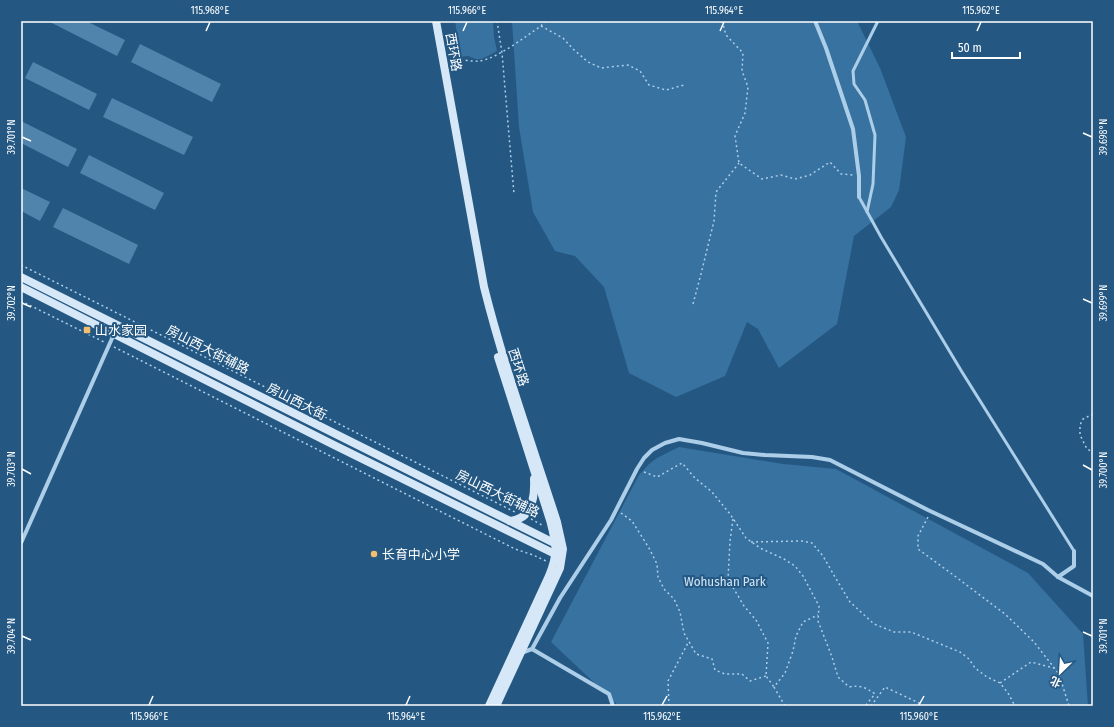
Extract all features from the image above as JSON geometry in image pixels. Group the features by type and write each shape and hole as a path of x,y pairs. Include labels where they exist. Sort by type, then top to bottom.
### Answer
{"main road":[{"name":"西环路","path":"430,21 465,218 480,292 495,350 552,530 559,545"},
{"name":"西环路","path":"436,21 476,249 491,318 560,532 560,568 496,706"},
{"name":"房山西大街","path":"21,277 559,545"},
{"name":"房山西大街","path":"21,287 559,556"},
{"path":"510,521 523,517 528,512 532,504 534,490 533,467"},
{"name":"西环路","path":"489,706 559,556"}],"street":[{"path":"815,21 826,48 853,129 859,176 858,197"},
{"path":"21,543 114,334"},
{"path":"519,654 532,649 560,598 611,520 636,469 644,458 652,450 665,443 679,439 750,454 812,457 830,460 931,512 1043,564 1058,577 1093,596"},
{"path":"1058,577 1074,566 1074,551"},
{"path":"532,649 609,694 613,706"}],"lane":[{"path":"866,212 873,184 875,135 865,100 854,84 853,71 878,21"},
{"path":"858,197 962,372 1074,551"}],"path":[{"path":"497,21 502,53 514,194"},
{"path":"442,54 460,59 479,61 489,58 502,53 541,26 545,21"},
{"path":"722,21 726,35 742,52 742,71 748,87 745,113 735,136 739,163 762,179 781,175 795,179 810,175 830,162 841,174 859,176"},
{"path":"541,26 563,38 588,62 601,68 628,65 640,71 649,85 666,90 684,85"},
{"path":"693,304 714,221 716,192 739,163"},
{"name":"房山西大街辅路","path":"21,265 519,514"},
{"path":"21,301 515,549 533,555 554,565"},
{"path":"1093,414 1084,419 1080,425 1080,436 1087,449 1093,452"},
{"path":"636,469 657,477 682,463 695,478 712,492 746,538 760,548 784,558 795,566 803,576 820,606 818,621 838,677 849,687 858,686 868,689 878,696"},
{"path":"616,510 632,521 649,548 657,564 658,577 664,590 674,599 680,612 684,633 696,654 712,659 715,670 725,674 742,674 750,681 766,676"},
{"path":"931,512 918,536 918,549 1005,614 1034,642 1058,674 1069,706"},
{"name":"房山西大街辅路","path":"526,517 552,530"},
{"path":"733,519 728,579 744,606 756,620 768,643 766,676 785,706"},
{"path":"751,542 802,541 812,543 823,556 834,578 850,602 874,624 894,632 911,632 960,652 969,659 975,668 987,677 1000,683 1008,693 1014,706"},
{"path":"774,687 786,673 796,636 803,622 819,615"},
{"path":"669,706 668,681 689,641"},
{"path":"1000,683 1031,662 1054,668"},
{"path":"870,706 885,686 918,704 917,706"},
{"path":"865,706 875,694"}],"green space":[{"path":"455,21 493,21 497,51 481,59 468,56 461,57"},
{"path":"512,21 857,21 880,68 906,137 899,190 891,207 854,236 837,324 779,368 758,329 747,322 725,376 676,397 629,373 604,287 575,256 555,251 533,212 519,127"},
{"name":"Wohushan Park","path":"679,447 783,464 836,469 1028,573 1083,634 1088,706 619,706 551,642 639,475 657,458"}],"building":[{"path":"48,21 86,21 125,40 117,56"},
{"path":"140,44 221,84 212,102 131,62"},
{"path":"33,62 97,94 89,110 25,78"},
{"path":"112,98 193,137 184,155 103,117"},
{"path":"21,121 77,149 68,167 21,143"},
{"path":"89,155 164,193 155,210 80,173"},
{"path":"21,188 50,202 40,221 21,211"},
{"path":"63,208 138,245 129,264 53,227"}],"place":[{"name":"山水家园","path":"87,330"},
{"name":"长育中心小学","path":"374,554"}]}
